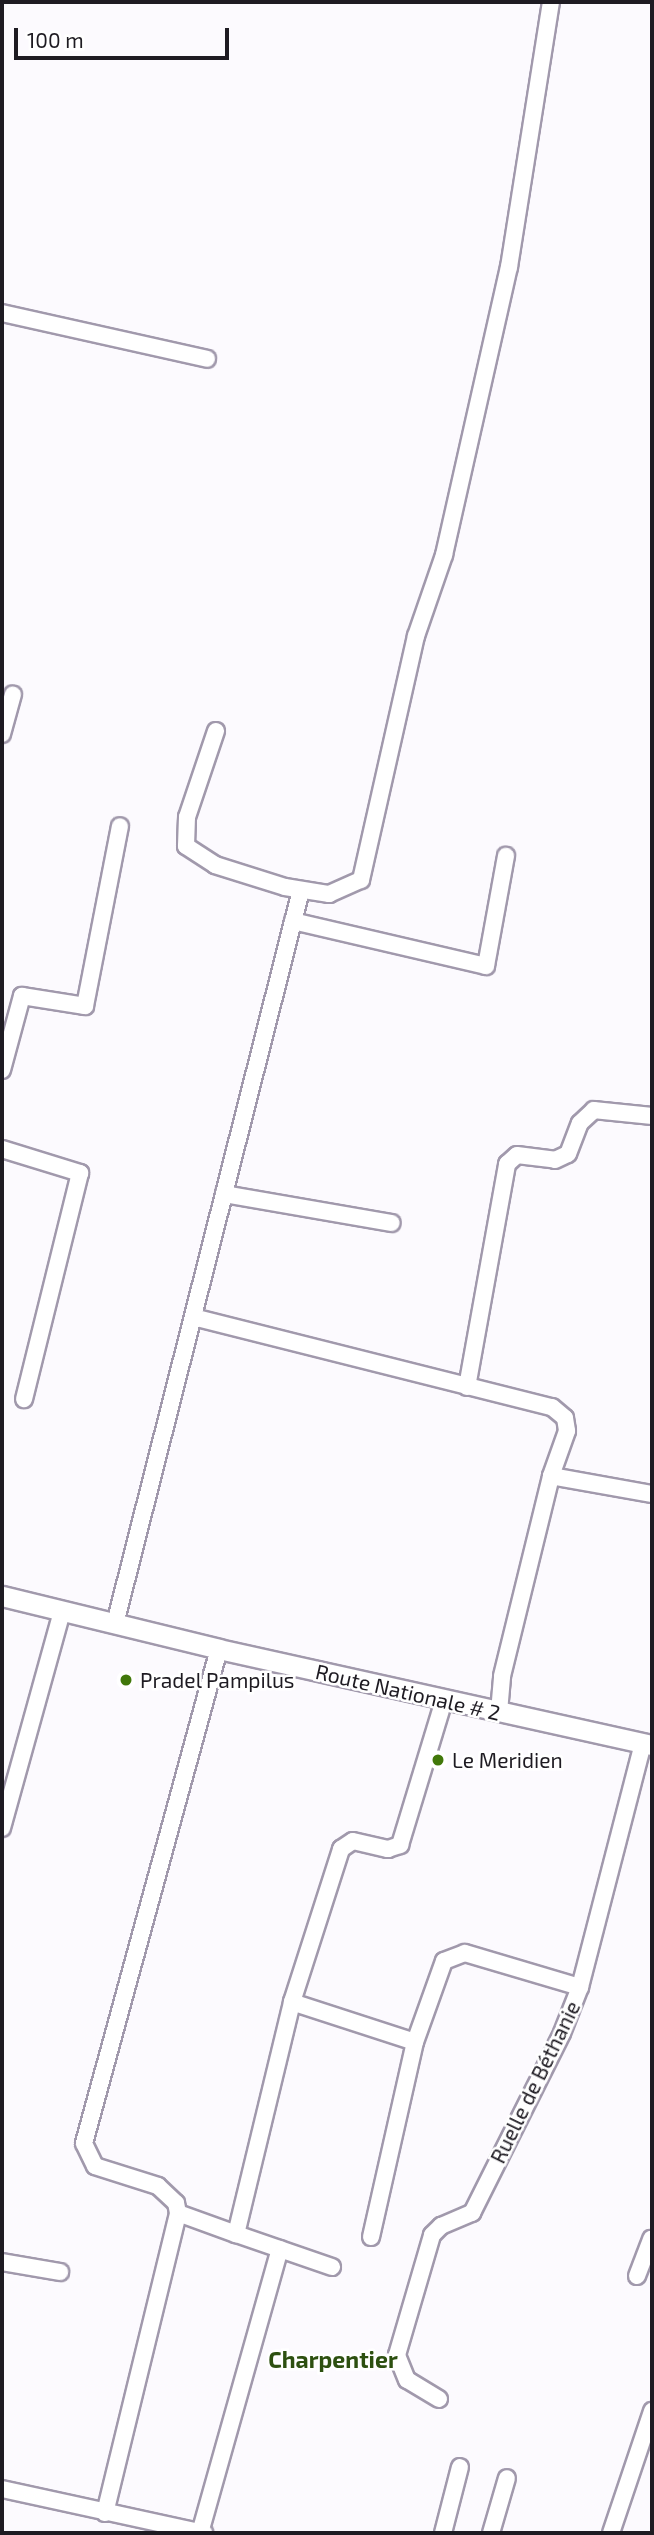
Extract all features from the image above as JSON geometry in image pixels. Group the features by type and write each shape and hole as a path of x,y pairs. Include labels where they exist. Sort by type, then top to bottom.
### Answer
{"main road":[{"name":"Route Nationale # 2","path":"2,1596 219,1649 648,1744"}],"street":[{"path":"216,731 187,817 186,846 215,865 301,890 329,894 361,880 416,636 444,555 509,267 551,2"},
{"path":"2,313 207,359"},
{"path":"2,734 13,694"},
{"path":"2,1070 22,996 85,1006 120,826"},
{"path":"293,921 486,966 506,856"},
{"path":"115,1624 301,890"},
{"path":"467,1387 507,1164 517,1155 555,1160 569,1154 580,1123 594,1110 652,1116"},
{"path":"2,1149 80,1173 24,1399"},
{"path":"224,1195 391,1223"},
{"path":"193,1317 559,1411 567,1431 551,1476 502,1676 499,1712"},
{"path":"551,1476 652,1494"},
{"path":"2,1828 62,1611"},
{"path":"105,2513 178,2213 176,2203 158,2186 95,2166 84,2143 219,1649"},
{"path":"236,2234 292,2002 341,1849 353,1841 395,1848 404,1839 444,1700"},
{"name":"Ruelle de Béthanie","path":"439,2399 407,2380 397,2355 432,2235 441,2226 472,2213 580,1987 648,1744"},
{"path":"371,2237 415,2042 440,1968 458,1952 580,1987"},
{"path":"292,2002 415,2042"},
{"path":"178,2213 332,2267"},
{"path":"637,2276 652,2238"},
{"path":"2,2489 202,2533 280,2249"},
{"path":"2,2262 60,2272"},
{"path":"611,2533 652,2411"},
{"path":"443,2533 460,2467"},
{"path":"491,2533 507,2478"}],"place":[{"name":"Pradel Pampilus","path":"126,1680"},
{"name":"Le Meridien","path":"438,1760"}],"district":[{"name":"Charpentier","path":"333,2359"}]}
